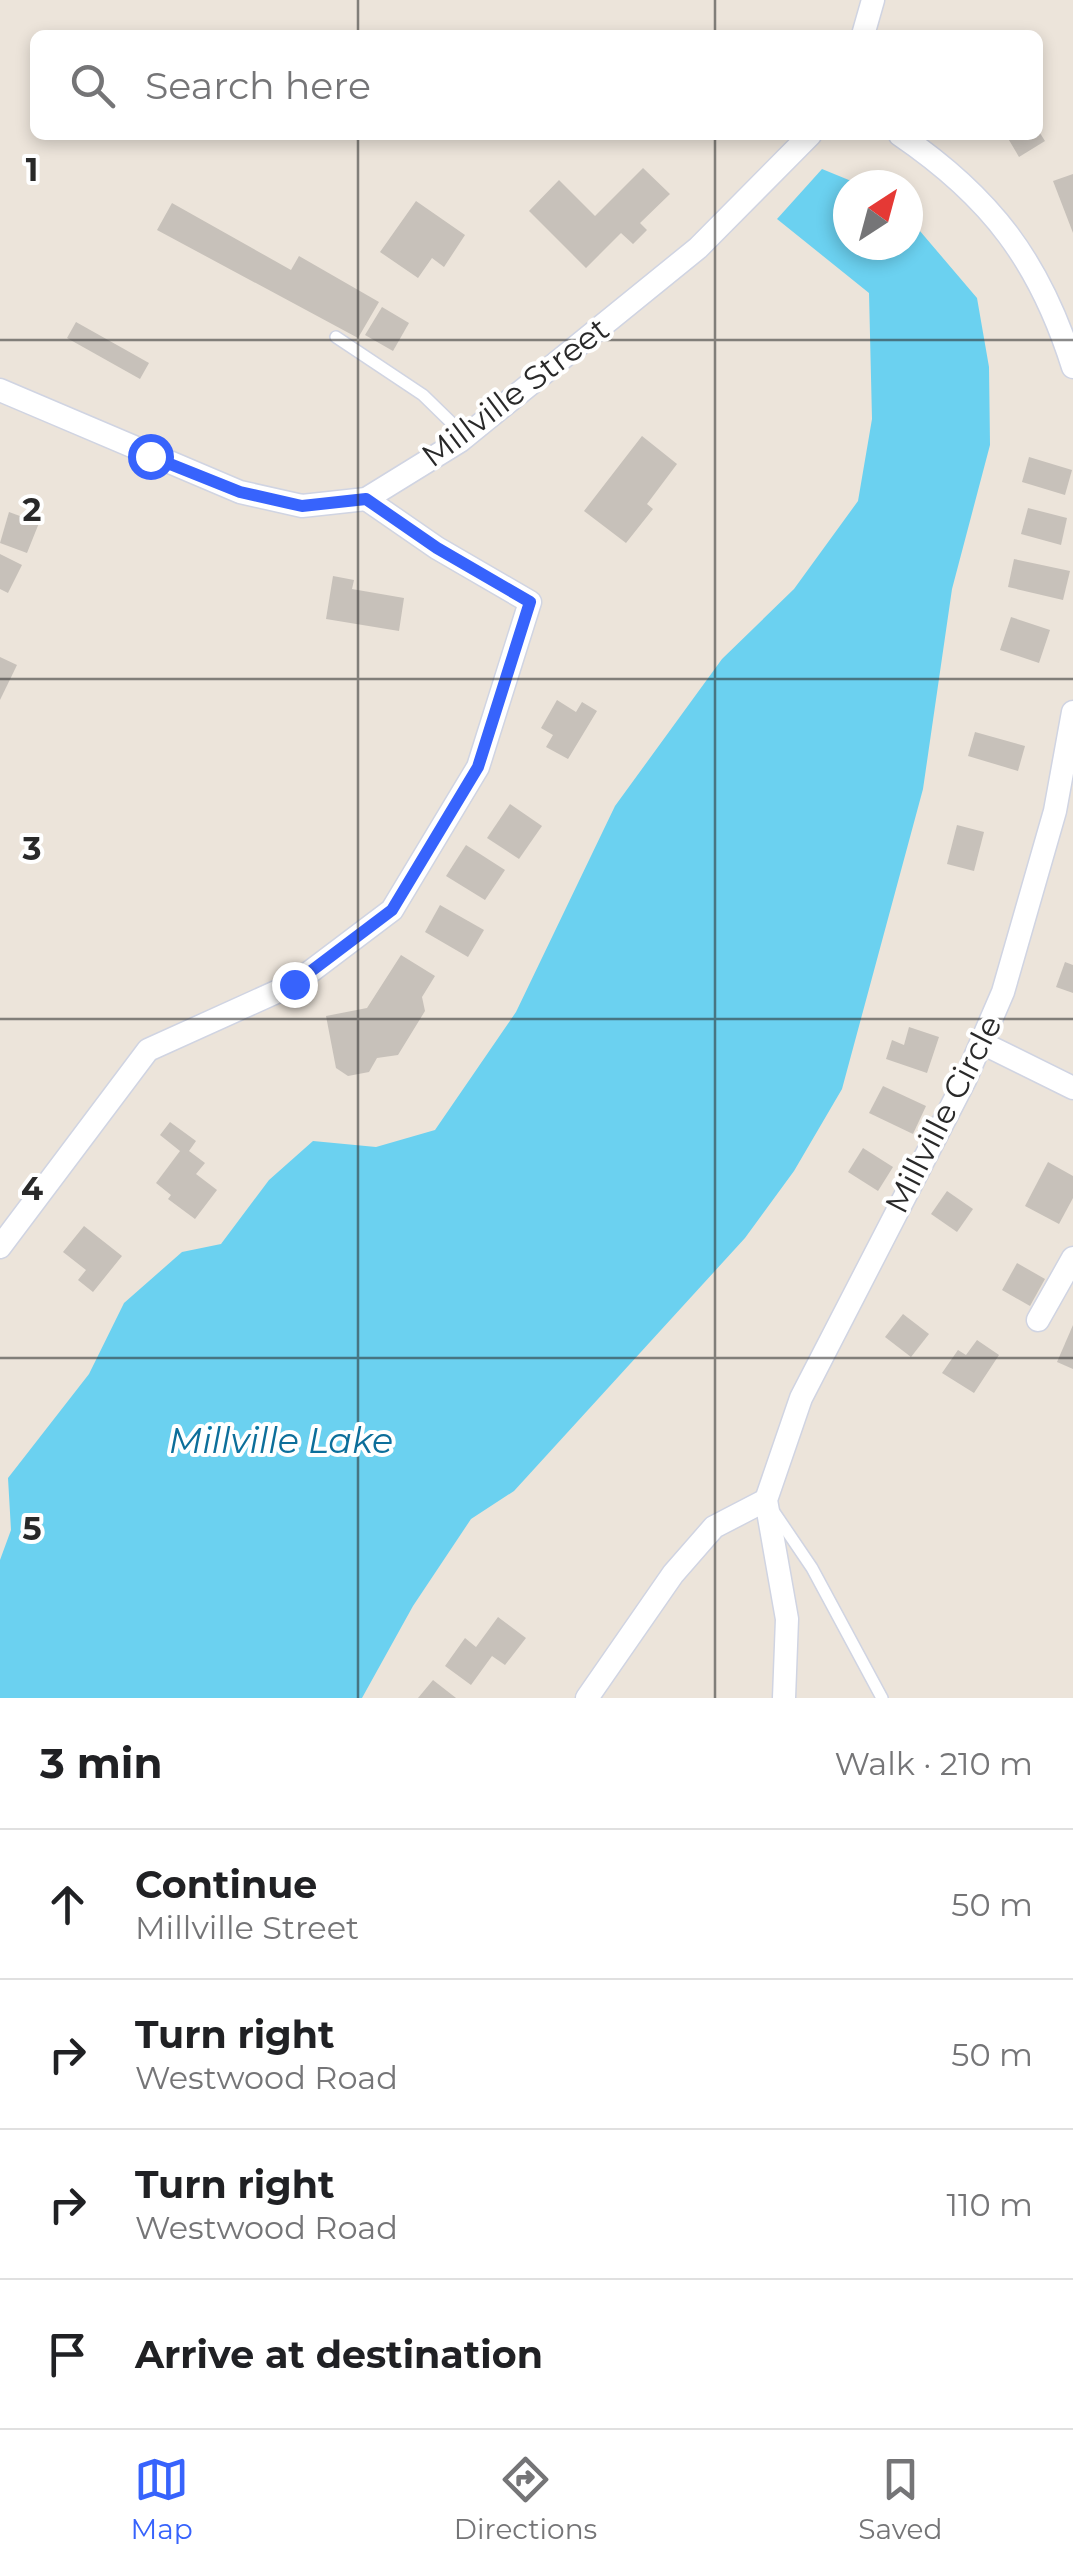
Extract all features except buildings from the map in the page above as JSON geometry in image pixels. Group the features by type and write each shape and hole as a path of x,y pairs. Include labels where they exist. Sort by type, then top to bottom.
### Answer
{"street":[{"path":"864,30 873,0"},
{"name":"Millville Street","path":"0,390 240,492 302,506 366,499 465,436 698,248 805,140"},
{"path":"907,140 976,194 1016,243 1055,311 1073,367"},
{"path":"0,1247 148,1050 294,984 392,910 478,767 530,602 437,548 366,499"},
{"name":"Millville Circle","path":"784,1698 787,1619 766,1500 802,1398 844,1308 982,1043 1024,932 1055,811 1073,712"},
{"path":"982,1043 1073,1088"},
{"path":"1038,1320 1073,1258"},
{"path":"587,1698 664,1587 714,1527 766,1500"}],"lane":[{"path":"336,337 423,395 465,436"},
{"path":"766,1500 812,1568 882,1698"}],"water":[{"name":"Millville Lake","path":"822,169 833,174 833,260 923,260 923,235 977,298 989,367 990,445 952,589 923,789 842,1089 794,1171 745,1238 514,1491 471,1519 413,1606 362,1698 0,1698 0,1560 11,1530 8,1478 89,1374 124,1303 182,1252 221,1244 269,1180 313,1141 376,1147 435,1130 516,1012 615,806 722,659 794,589 858,501 872,419 869,293 777,219"}],"route":[{"path":"150,456 240,492 302,506 366,499 437,548 530,602 478,767 392,910 294,984"}]}
